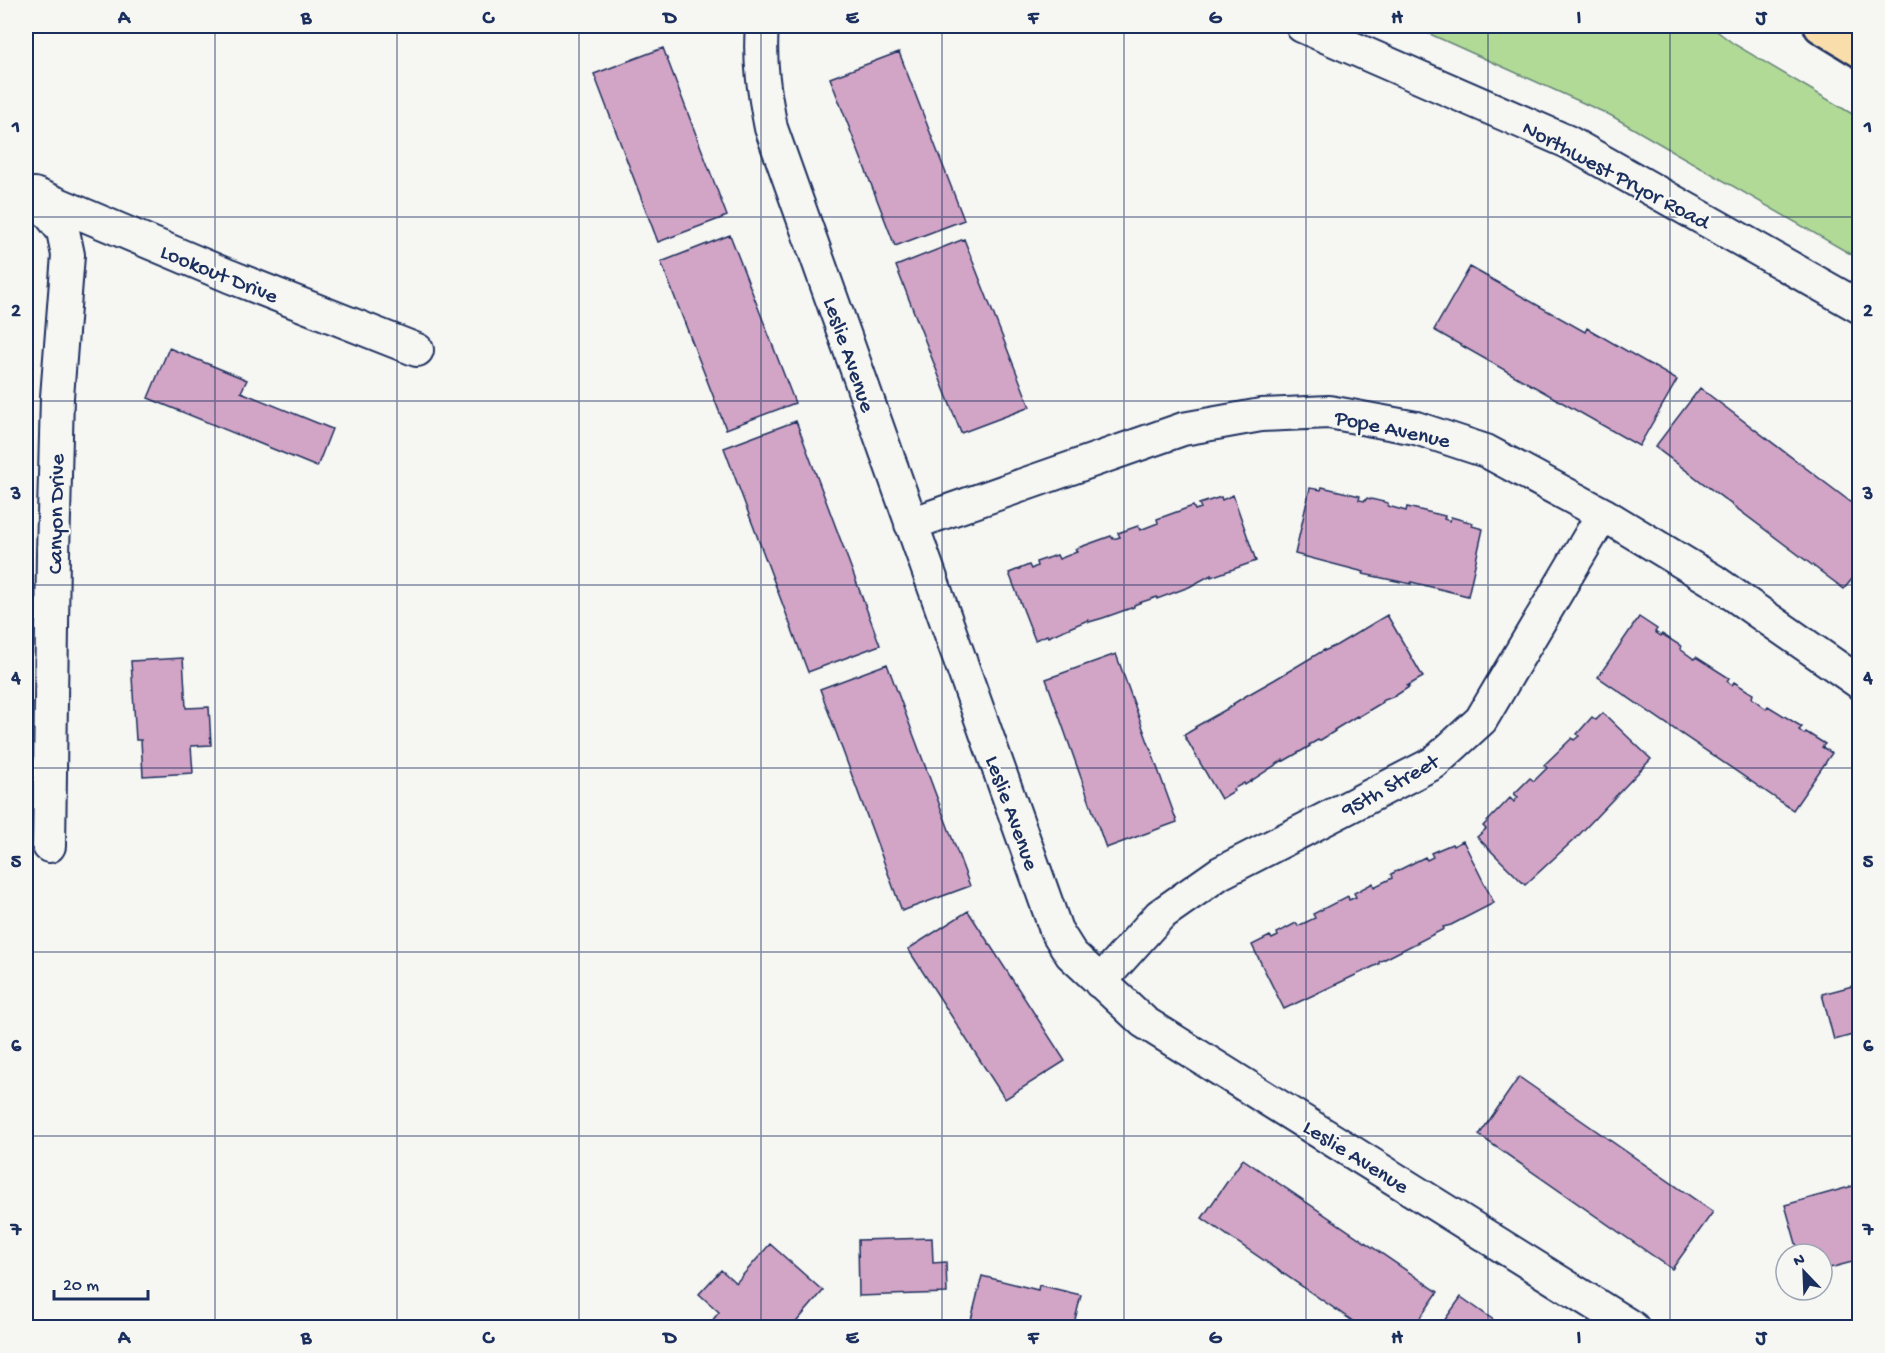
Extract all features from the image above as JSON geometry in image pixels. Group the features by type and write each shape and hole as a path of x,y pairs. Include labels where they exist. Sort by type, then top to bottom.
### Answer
{"highway":[{"path":"1821,26 1860,50"}],"street":[{"name":"Leslie Avenue","path":"762,26 760,48 762,84 771,128 1056,930 1071,954 1144,1022 1633,1328"},
{"name":"Northwest Pryor Road","path":"1302,26 1568,142 1860,307"},
{"name":"Lookout Drive","path":"30,192 229,276 417,350"},
{"name":"Canyon Drive","path":"30,192 63,231 68,255 57,398 49,846"},
{"name":"Pope Avenue","path":"911,524 1183,429 1261,415 1329,412 1416,428 1486,451 1604,514 1714,581 1860,683"},
{"name":"95th Street","path":"1100,982 1160,915 1220,873 1434,763 1466,734 1481,720 1604,514"}],"green space":[{"path":"1412,26 1710,26 1734,44 1859,118 1859,259 1610,115"}],"building":[{"path":"663,48 727,216 658,242 594,74"},
{"path":"899,52 964,220 895,246 830,78"},
{"path":"730,235 795,403 726,429 661,262"},
{"path":"964,239 1030,407 961,433 896,266"},
{"path":"1470,267 1585,332 1587,328 1677,380 1639,446 1434,330"},
{"path":"169,348 247,380 241,392 332,429 317,467 148,398"},
{"path":"1700,388 1860,509 1860,569 1844,589 1655,447"},
{"path":"796,421 880,645 808,672 724,448"},
{"path":"1322,487 1360,496 1359,500 1365,501 1367,498 1388,503 1388,506 1406,511 1407,507 1445,516 1444,519 1450,521 1451,517 1473,523 1472,526 1483,529 1468,596 1411,582 1411,584 1363,574 1364,572 1295,554 1310,488 1321,490"},
{"path":"1233,495 1256,561 1211,577 1211,575 1189,587 1157,599 1157,597 1139,603 1103,618 1089,622 1088,620 1035,640 1009,573 1029,565 1031,569 1037,566 1036,562 1057,555 1059,559 1077,552 1075,549 1111,536 1113,539 1120,537 1118,533 1138,526 1140,530 1158,523 1157,519 1193,506 1195,510 1201,508 1199,504 1221,497 1222,500"},
{"path":"1387,615 1423,677 1245,785 1244,783 1233,789 1234,791 1221,799 1184,735 1244,697"},
{"path":"1639,617 1657,629 1655,632 1681,646 1680,649 1694,659 1696,657 1729,678 1727,681 1732,685 1734,682 1753,694 1752,698 1766,709 1768,706 1802,727 1799,730 1804,734 1806,732 1825,744 1822,747 1832,753 1793,810 1598,677"},
{"path":"1116,654 1177,822 1106,848 1046,679"},
{"path":"183,658 186,708 209,707 211,745 191,746 193,773 143,776 141,740 136,740 131,661"},
{"path":"887,664 970,886 902,911 820,689"},
{"path":"1603,713 1651,759 1578,836 1525,885 1477,837 1486,829 1483,826 1510,798 1514,802 1518,797 1514,794 1530,778 1534,781 1547,768 1544,765 1572,738 1574,740 1579,736 1577,734 1592,717 1596,720"},
{"path":"1463,841 1494,903 1443,927 1444,929 1379,964 1284,1009 1252,945 1270,936 1272,939 1278,936 1277,933 1296,923 1298,926 1315,918 1313,914 1348,896 1349,900 1356,897 1354,893 1373,883 1374,887 1392,878 1391,874 1425,857 1427,860 1433,857 1431,853"},
{"path":"968,911 1065,1061 1005,1099 908,949"},
{"path":"1860,984 1860,1033 1834,1040 1822,994"},
{"path":"1519,1077 1713,1212 1672,1269 1479,1135"},
{"path":"1243,1159 1438,1292 1413,1328 1363,1328 1202,1218"},
{"path":"1860,1184 1860,1260 1834,1267 1834,1242 1796,1242 1785,1205"},
{"path":"932,1238 933,1263 946,1262 947,1293 859,1296 858,1240"},
{"path":"770,1244 823,1291 791,1328 710,1328 708,1326 719,1312 699,1294 721,1270 736,1283"},
{"path":"982,1276 1038,1290 1039,1285 1081,1295 1073,1328 969,1328"},
{"path":"1461,1297 1505,1328 1439,1328"}]}
